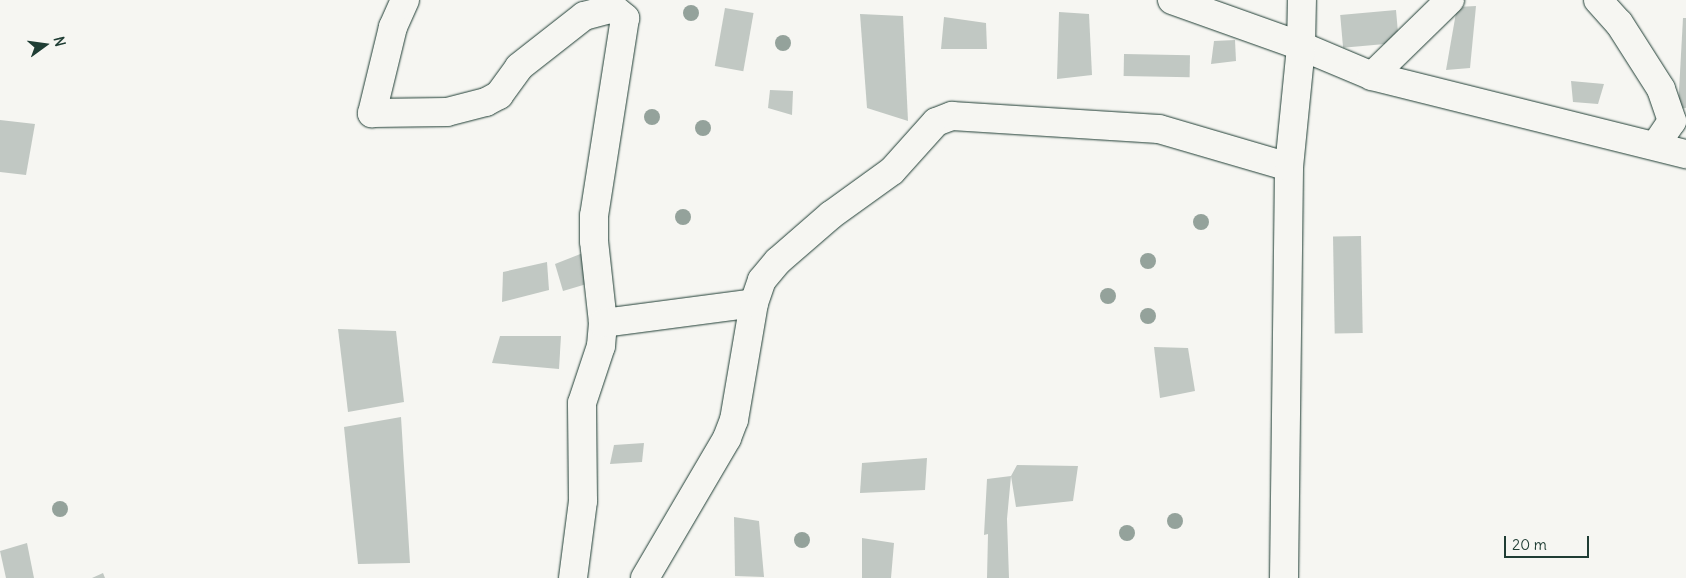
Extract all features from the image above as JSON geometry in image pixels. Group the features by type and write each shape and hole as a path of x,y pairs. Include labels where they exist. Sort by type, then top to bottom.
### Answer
{"street":[{"path":"405,0 393,26 372,113 447,112 486,102 499,95 519,67 543,51 565,28 578,20 613,8 625,18 594,216 594,241 603,323 601,346 582,403 583,502 573,578"},
{"path":"1172,0 1301,46 1372,76 1656,145 1686,154"},
{"path":"1284,578 1289,167 1301,46 1302,0"},
{"path":"1372,76 1450,0"},
{"path":"1598,0 1619,23 1661,89 1672,121 1656,145"},
{"path":"645,578 728,438 734,420 754,303 762,280 778,261 831,215 892,171 936,122 952,116 1159,129 1289,167"},
{"path":"603,323 754,303"}],"building":[{"path":"1476,6 1470,68 1446,70 1457,7"},
{"path":"725,8 754,13 743,71 715,66"},
{"path":"1396,10 1399,43 1343,48 1340,15"},
{"path":"1059,12 1089,14 1092,75 1057,79"},
{"path":"860,14 903,16 908,121 867,108"},
{"path":"944,17 986,23 987,49 941,49"},
{"path":"1683,18 1686,18 1686,108 1678,109"},
{"path":"1235,40 1236,61 1211,64 1214,41"},
{"path":"1124,54 1190,55 1190,77 1124,76"},
{"path":"1571,81 1604,84 1598,104 1573,102"},
{"path":"770,90 793,91 792,115 768,108"},
{"path":"0,120 35,124 26,175 0,172"},
{"path":"1333,236 1361,236 1363,333 1335,333"},
{"path":"588,251 590,283 563,291 555,264"},
{"path":"547,262 549,290 502,302 503,272"},
{"path":"338,329 396,331 404,402 348,412"},
{"path":"500,336 561,336 559,369 492,363"},
{"path":"1154,347 1188,348 1195,391 1160,398"},
{"path":"401,417 410,563 358,564 344,427"},
{"path":"644,443 642,462 610,464 614,445"},
{"path":"927,458 925,490 860,493 862,463"},
{"path":"1017,465 1078,466 1073,501 1016,507 1011,476"},
{"path":"1011,476 1007,519 1009,578 987,578 988,534 984,535 987,479"},
{"path":"734,517 759,521 764,577 735,576"},
{"path":"862,538 894,543 891,578 862,578"},
{"path":"27,543 34,578 6,578 0,551"},
{"path":"103,573 105,578 92,578"}]}
